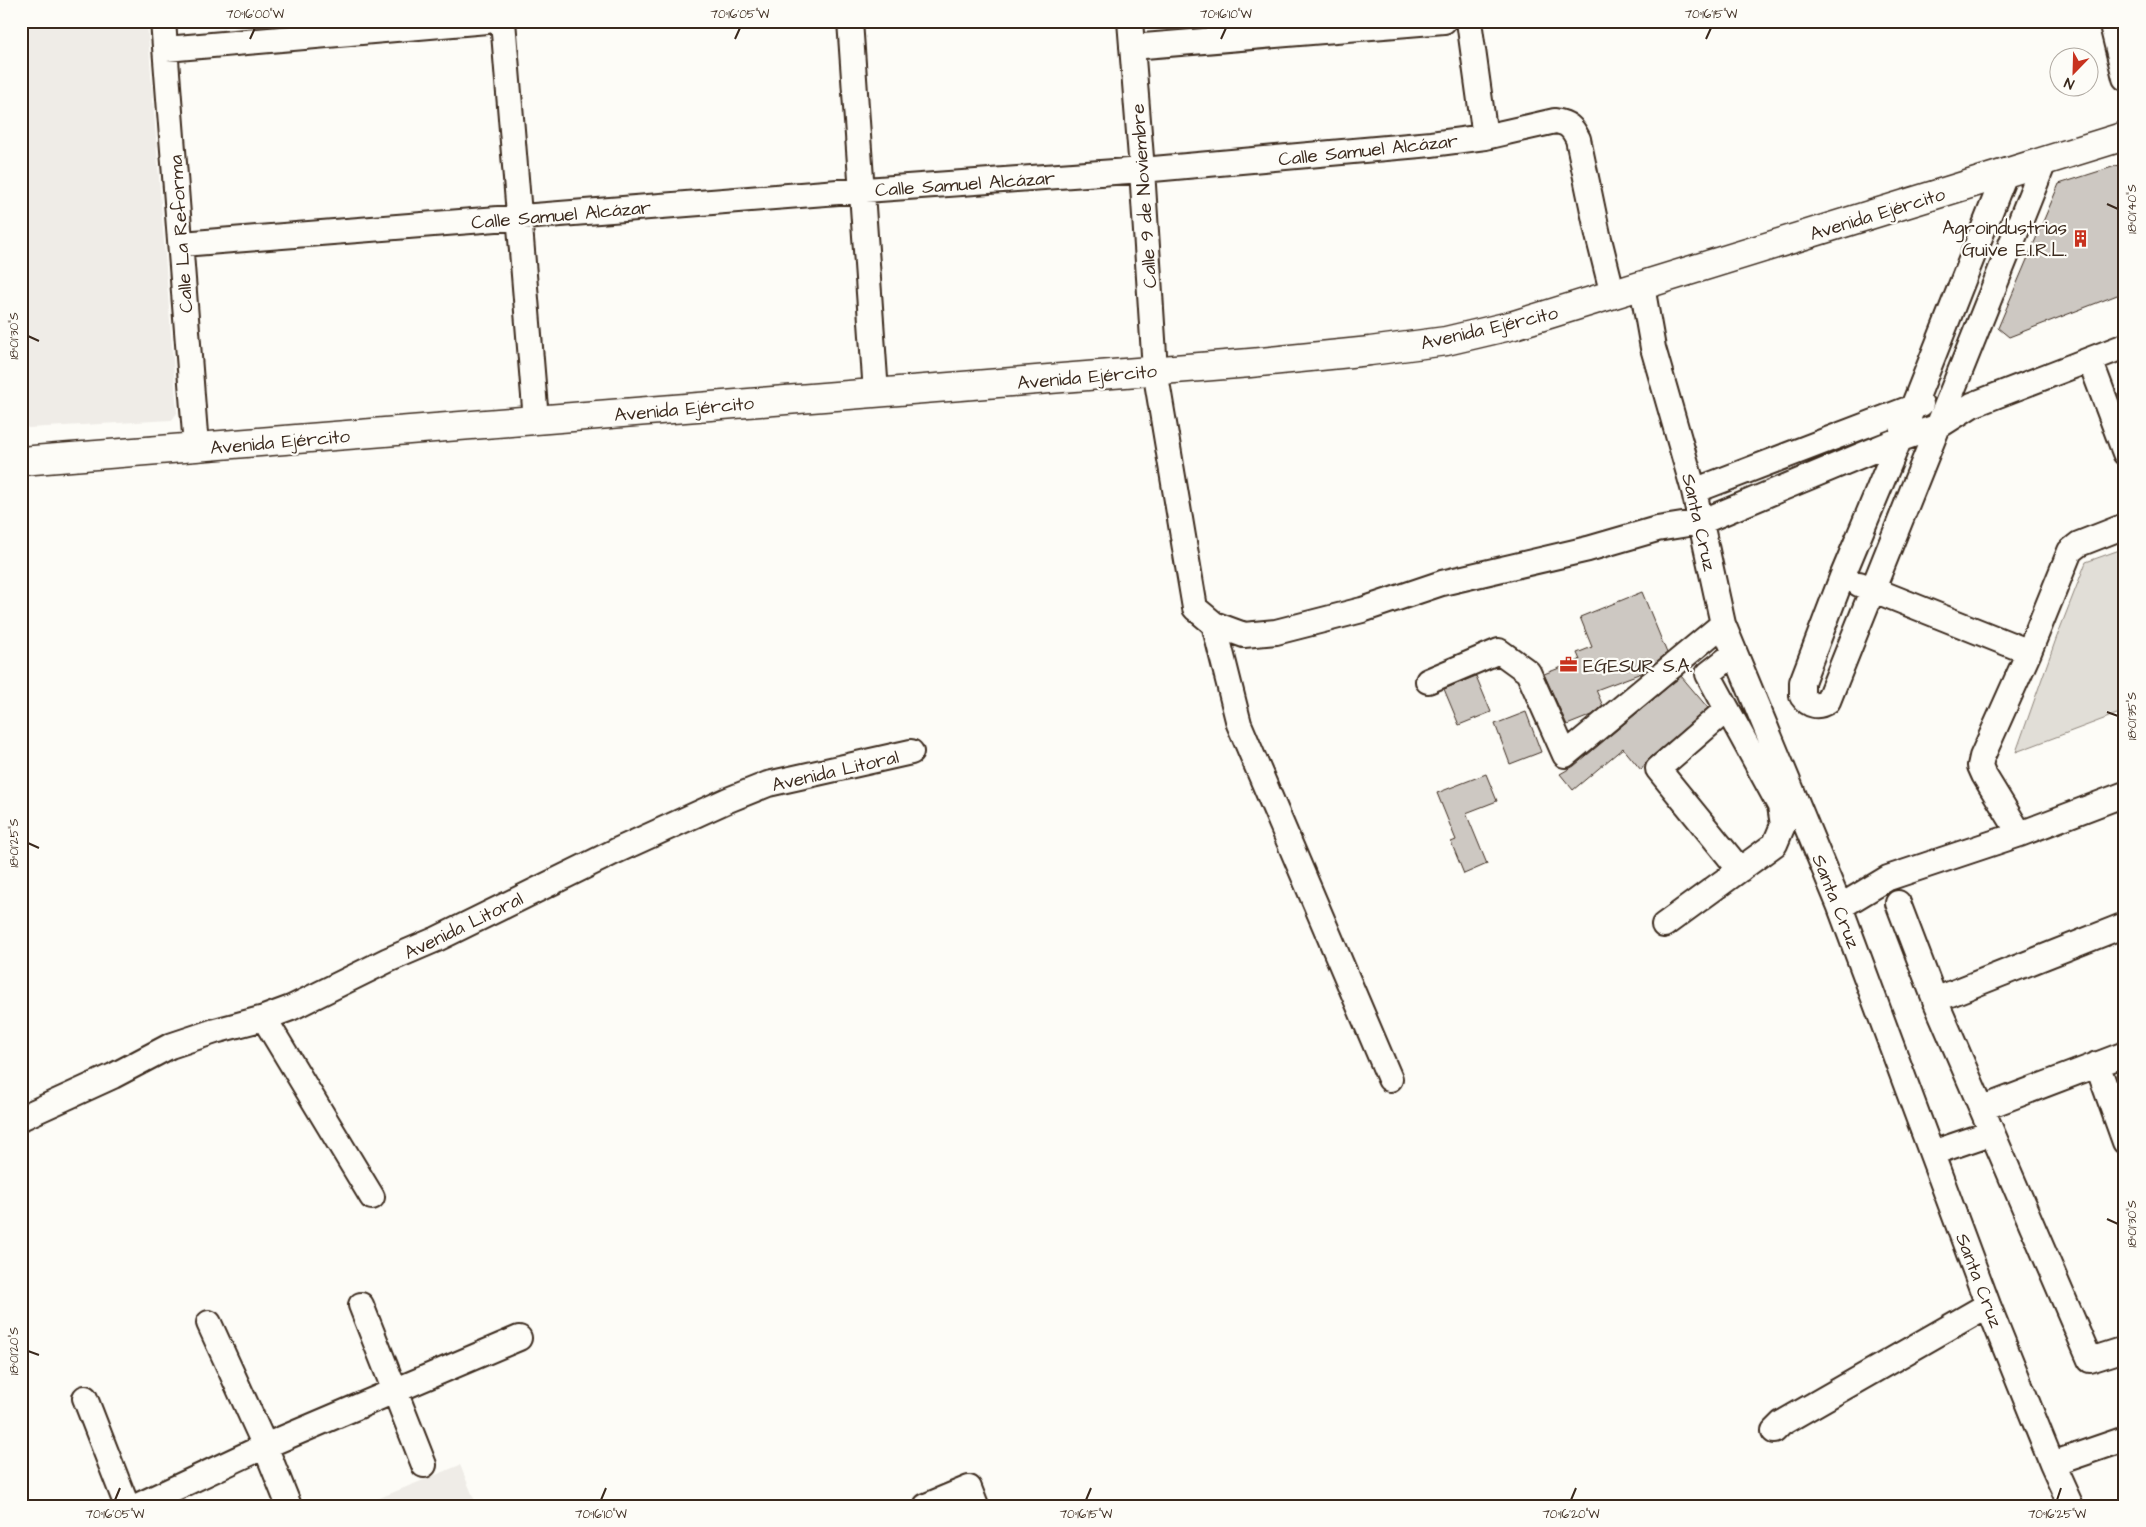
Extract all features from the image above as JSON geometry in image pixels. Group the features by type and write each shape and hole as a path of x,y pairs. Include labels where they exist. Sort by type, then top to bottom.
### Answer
{"main road":[{"name":"Avenida Ejército","path":"21,461 1155,370 1370,351 1446,341 1514,324 1613,295 1716,261 2125,136"}],"street":[{"name":"Calle La Reforma","path":"164,21 196,447"},
{"path":"166,49 487,21"},
{"path":"503,21 536,420"},
{"path":"850,21 876,393"},
{"name":"Calle 9 de Noviembre","path":"1130,21 1155,370 1194,608 1214,624 1244,635 1276,632 1362,610 1442,584 1588,549 1657,530 1701,522 1898,440 1939,426 1972,405 2125,346"},
{"path":"1132,47 1444,21"},
{"path":"1469,21 1485,137"},
{"path":"2111,21 2125,78"},
{"name":"Calle Samuel Alcázar","path":"182,244 862,190 1142,170 1431,144 1485,137 1555,121 1566,123 1573,129 1578,139 1598,235 1613,295"},
{"path":"2005,174 1842,577 1802,682 1802,696 1812,705 1818,706 1828,701 2044,162"},
{"name":"Santa Cruz","path":"1642,286 1653,348 1694,491 1723,624 1840,907 1988,1305 2052,1464 2071,1506"},
{"path":"2090,360 2125,453"},
{"path":"1694,491 1912,407 1951,395 1972,405"},
{"path":"2020,834 1980,766 1982,757 2029,652 2070,551 2079,544 2125,526"},
{"path":"1842,577 2029,652"},
{"path":"1214,624 1239,724 1390,1079"},
{"path":"1428,681 1499,651 1528,672 1565,755 1723,624"},
{"path":"1664,925 1775,844 1783,825 1780,806 1708,674 1735,653"},
{"path":"1727,710 1658,769 1740,870"},
{"name":"Avenida Litoral","path":"21,1118 113,1076 170,1046 291,1008 388,960 437,940 543,886 728,800 768,784 912,752"},
{"path":"1840,907 1888,878 2020,834 2125,794"},
{"path":"1898,903 1935,1000 2090,1360 2125,1349"},
{"path":"1935,1000 2125,925"},
{"path":"264,1018 372,1196"},
{"path":"1983,1108 2125,1054"},
{"path":"2097,1064 2125,1142"},
{"path":"1932,1153 1991,1133"},
{"path":"361,1304 424,1465"},
{"path":"1774,1431 1791,1418 1988,1305"},
{"path":"209,1323 265,1446 289,1506"},
{"path":"137,1506 265,1446 519,1338"},
{"path":"85,1398 127,1506"},
{"path":"2052,1464 2125,1439"},
{"path":"926,1506 969,1488 976,1506"}],"shaded area":[{"path":"21,21 147,21 177,413 172,420 28,428 24,424 21,391"},
{"path":"2125,548 2125,711 2016,752 2056,639 2086,562"},
{"path":"460,1465 477,1506 360,1506"}],"building":[{"name":"Agroindustrias Guive E.I.R.L.","path":"2125,163 2125,292 2009,337 1998,328 2059,184"},
{"path":"1642,592 1667,653 1644,672 1596,690 1603,706 1592,715 1567,725 1544,674 1580,660 1577,653 1592,647 1580,617"},
{"path":"1476,676 1491,712 1459,725 1444,689"},
{"path":"1681,676 1708,708 1649,759 1641,770 1623,748 1573,790 1560,774 1574,766"},
{"path":"1526,712 1541,752 1510,764 1495,724"},
{"path":"1486,774 1497,801 1466,813 1487,864 1464,874 1451,842 1456,840 1437,793"}],"place":[{"name":"Agroindustrias Guive E.I.R.L.","path":"2081,238"},
{"name":"EGESUR S.A.","path":"1569,665"}]}
